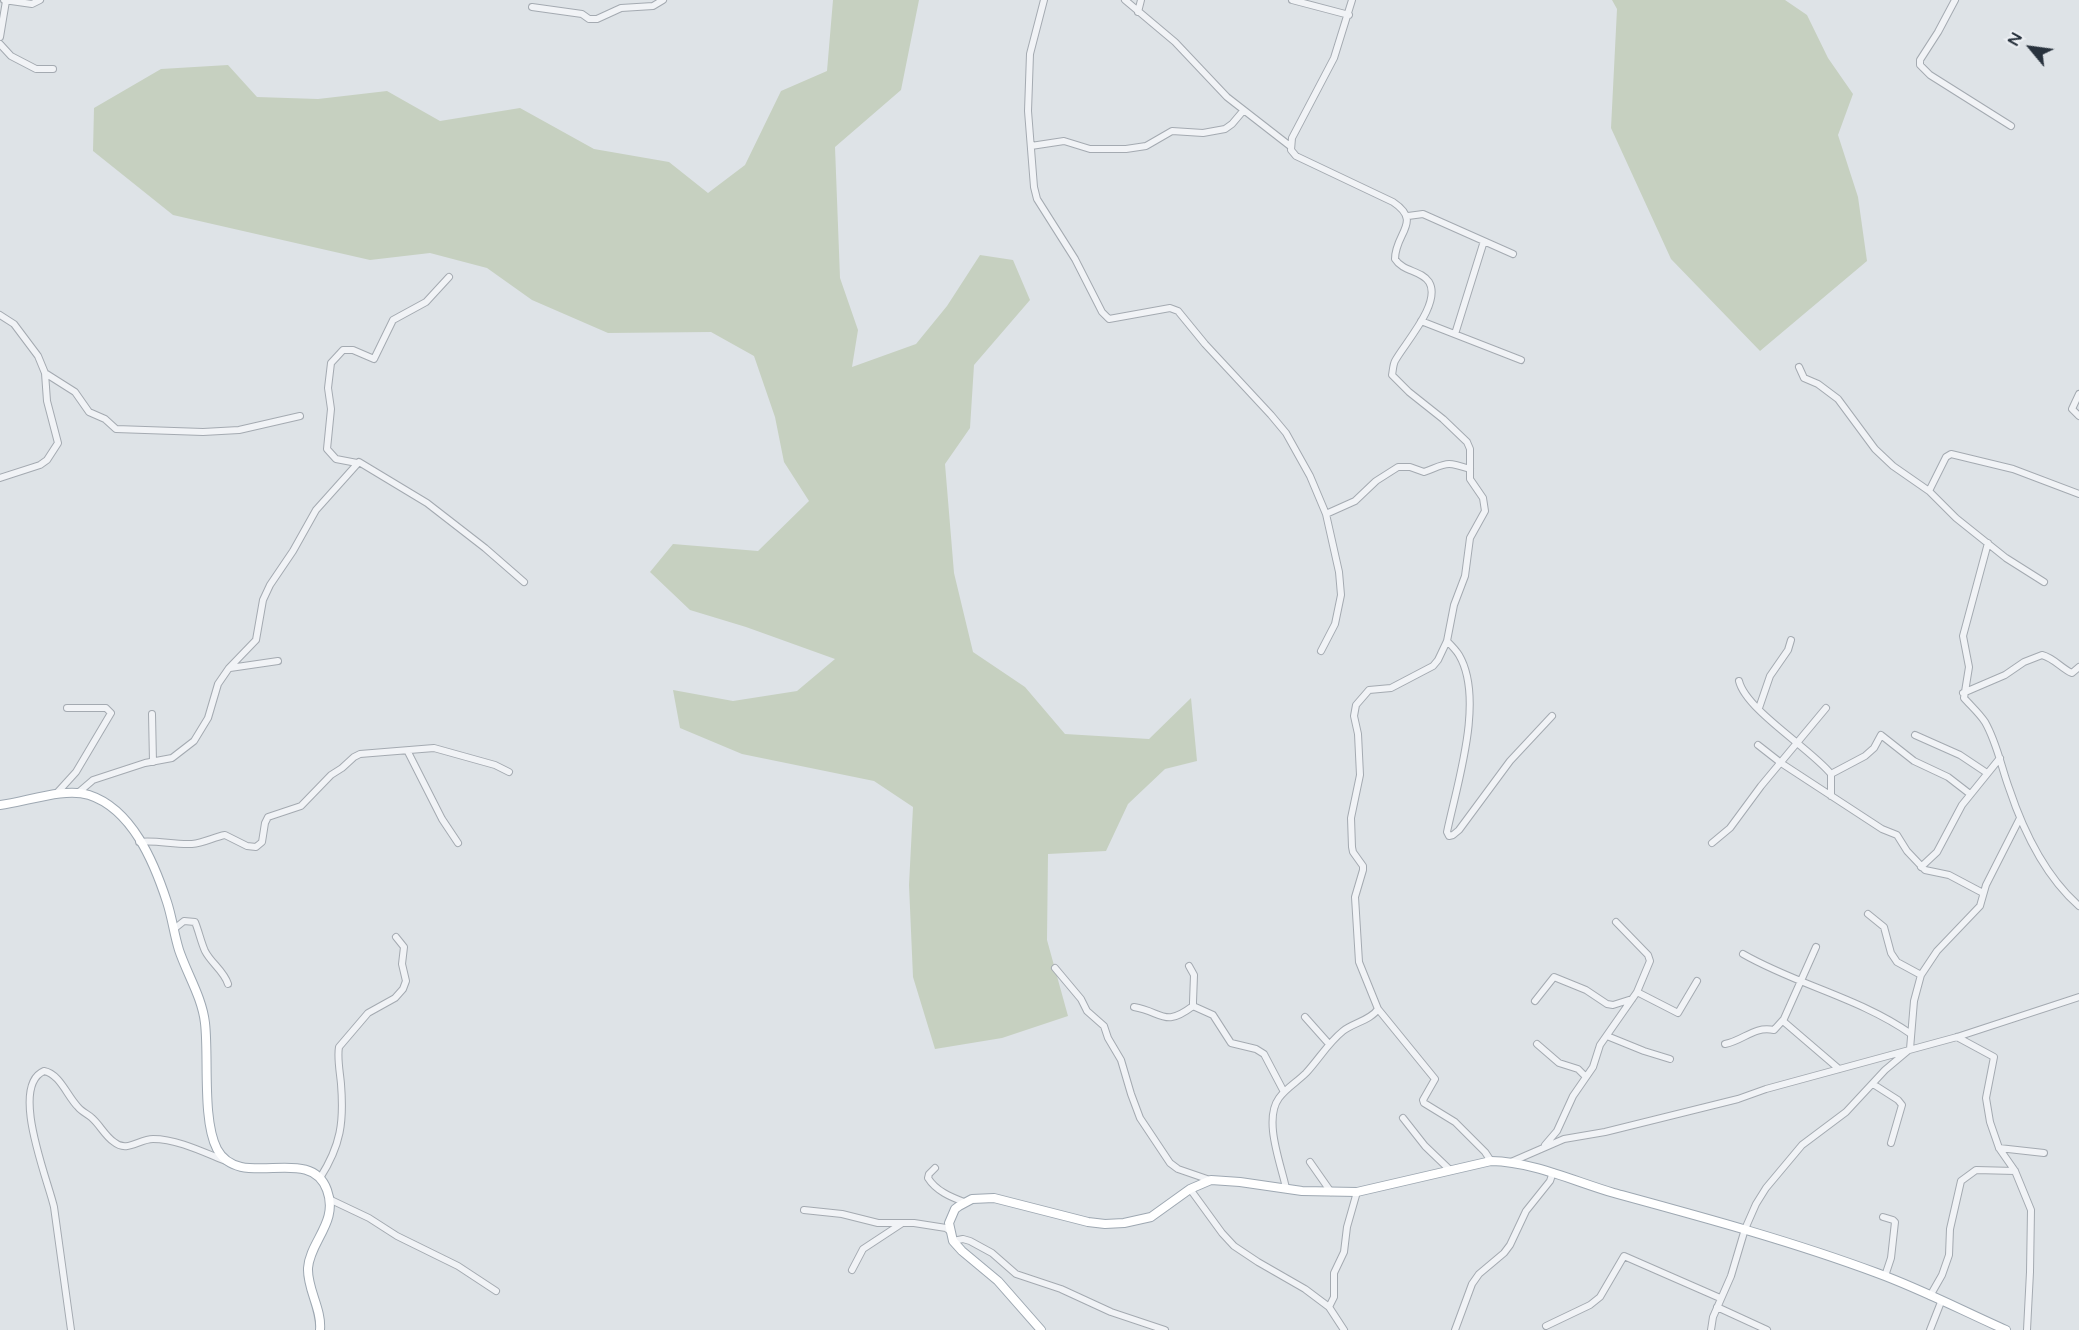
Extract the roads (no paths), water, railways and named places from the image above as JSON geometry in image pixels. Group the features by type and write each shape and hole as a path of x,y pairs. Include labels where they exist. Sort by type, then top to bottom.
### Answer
{"main road":[{"path":"0,805 79,792 90,795 113,808 125,819 156,873 167,903 178,948 200,1002 205,1021 211,1130 218,1149 229,1162 236,1166 307,1170 320,1178 328,1193 327,1222 308,1268 320,1330"},
{"path":"1041,1330 998,1281 953,1241 950,1218 955,1209 964,1202 994,1197 1088,1222 1118,1223 1150,1217 1190,1190 1211,1180 1331,1192 1358,1192 1491,1161 1511,1162 1553,1172 1607,1191 1745,1229 1885,1276 2006,1330"}],"street":[{"path":"0,37 5,0 32,4 40,0"},
{"path":"532,7 582,14 589,19 597,20 621,8 653,6 663,0"},
{"path":"1044,0 1030,54 1028,111 1037,198 1075,259 1102,312 1109,319 1170,308 1178,311 1286,433 1310,476 1326,514 1339,572 1341,595 1335,624 1321,651"},
{"path":"1125,0 1175,42 1243,111 1290,146"},
{"path":"1138,12 1141,0"},
{"path":"1292,0 1349,15"},
{"path":"1352,0 1334,58 1290,146 1292,154 1393,202 1408,216 1408,223 1396,249 1395,259 1403,268 1424,277 1429,282 1430,299 1409,343 1395,361 1392,375 1467,442 1470,449 1470,479 1484,498 1485,511 1470,538 1465,576 1454,605 1443,651 1432,666 1391,688 1369,690 1354,710 1360,775 1352,818 1352,847 1364,870 1355,897 1358,950 1362,971 1378,1009 1435,1079 1424,1103 1455,1122 1491,1161"},
{"path":"1955,0 1920,60 1920,65 1929,75 2011,126"},
{"path":"0,44 11,56 36,69 53,69"},
{"path":"1031,146 1064,141 1090,149 1126,149 1146,146 1172,131 1203,133 1225,129 1243,111"},
{"path":"1408,216 1423,214 1512,254"},
{"path":"1455,334 1484,241"},
{"path":"449,277 426,302 393,320 374,359 352,350 343,350 331,363 328,388 331,409 327,449 336,459 363,463 427,503 525,582"},
{"path":"0,315 14,324 38,356 45,373 47,401 58,443 47,460 40,465 0,478"},
{"path":"1421,321 1521,360"},
{"path":"1799,367 1804,378 1818,384 1838,399 1875,449 1893,466 1929,491 1956,518 2006,558 2044,582"},
{"path":"45,373 75,392 90,412 105,419 116,429 203,432 239,430 300,416"},
{"path":"2079,394 2072,409 2079,417"},
{"path":"1929,491 1946,457 1951,453 2013,469 2079,494"},
{"path":"79,792 93,780 172,758 194,741 208,718 218,684 229,668 256,639 266,592 316,510 357,463"},
{"path":"1326,514 1355,501 1376,481 1398,467 1410,467 1424,472 1443,464 1452,464 1470,469"},
{"path":"1988,543 1963,636 1969,667 1964,698 1984,721 2000,758 2020,818 2040,855 2055,879 2079,906"},
{"path":"1759,708 1770,676 1788,650 1791,640"},
{"path":"1447,641 1459,654 1470,694 1460,774 1447,832 1449,836 1459,830 1510,760 1552,716"},
{"path":"1964,693 2042,655 2054,660 2069,673 2079,668"},
{"path":"229,668 278,661"},
{"path":"1739,681 1742,690 1759,708 1832,774 1831,796"},
{"path":"55,795 76,772 111,713 106,708 67,708"},
{"path":"1712,843 1730,828 1761,786 1826,708"},
{"path":"152,714 153,762"},
{"path":"1832,774 1865,756 1881,735 1914,761 1948,777 1970,794"},
{"path":"1915,735 1960,755 1987,773"},
{"path":"1758,745 1831,796 1882,829 1897,835 1907,851 1925,870 1948,875 1983,893"},
{"path":"139,842 152,840 167,844 191,844 225,835 247,846 256,847 262,842 266,819 306,803 331,775 354,757 434,748 495,765 509,772"},
{"path":"408,752 442,819 458,843"},
{"path":"1921,867 1942,845 1955,816 2000,758"},
{"path":"1711,1330 1720,1298 1756,1204 1766,1188 1802,1145 1846,1112 1886,1070 1910,1049 1914,1001 1921,975 1937,951 1966,919 1978,910 1983,893 2020,818"},
{"path":"1868,914 1884,927 1896,962 1921,975"},
{"path":"174,929 184,921 195,922 205,951 228,984"},
{"path":"1544,1147 1557,1131 1573,1096 1595,1062 1600,1045 1637,992 1650,958 1616,922"},
{"path":"320,1178 340,1138 342,1096 339,1047 368,1013 395,998 403,989 406,981 402,964 405,948 396,937"},
{"path":"1725,1044 1762,1028 1774,1030 1783,1020 1816,947"},
{"path":"1743,954 1764,966 1886,1017 1911,1034"},
{"path":"1134,1007 1167,1018 1182,1014 1193,1006 1195,985 1193,970 1189,966"},
{"path":"1055,968 1081,999 1087,1011 1104,1026 1121,1060 1140,1118 1170,1163 1178,1169 1211,1180"},
{"path":"1535,1001 1554,977 1586,990 1607,1004 1613,1005 1632,999"},
{"path":"1637,992 1678,1013 1697,981"},
{"path":"1511,1162 1564,1139 1605,1132 1738,1100 1766,1089 1957,1037 2079,997"},
{"path":"1193,1006 1213,1015 1231,1043 1256,1049 1264,1054 1284,1092"},
{"path":"1286,1188 1272,1121 1275,1103 1304,1075 1329,1044 1346,1029 1372,1015 1378,1009"},
{"path":"1305,1017 1329,1044"},
{"path":"1783,1020 1839,1069"},
{"path":"1607,1036 1670,1059"},
{"path":"1957,1037 1994,1057 1986,1098 1990,1122 1999,1148 2015,1171 2027,1198 2032,1220 2027,1330"},
{"path":"1537,1044 1559,1063 1578,1069 1586,1077"},
{"path":"72,1330 52,1199 32,1127 30,1091 31,1084 39,1073 44,1071 54,1075 77,1106 118,1145 123,1147 148,1139 159,1140 190,1147 229,1162"},
{"path":"1873,1084 1902,1105 1891,1143"},
{"path":"1403,1118 1425,1146 1450,1170"},
{"path":"1999,1148 2044,1153"},
{"path":"1310,1162 1331,1192"},
{"path":"935,1168 928,1176 930,1182 964,1202"},
{"path":"1930,1296 1942,1275 1949,1255 1950,1229 1961,1181 1976,1170 2015,1171"},
{"path":"1455,1330 1476,1279 1510,1245 1526,1211 1550,1180 1553,1172"},
{"path":"1190,1190 1234,1246 1305,1289 1329,1307 1344,1330"},
{"path":"1329,1307 1334,1297 1332,1280 1344,1252 1347,1227 1358,1192"},
{"path":"329,1199 469,1272 496,1291"},
{"path":"804,1210 842,1214 878,1223 946,1228 950,1231"},
{"path":"1883,1217 1895,1222 1885,1276"},
{"path":"852,1270 863,1249 901,1224"},
{"path":"953,1241 963,1239 970,1241 992,1253 1016,1275 1061,1289 1111,1312 1165,1330"},
{"path":"1546,1326 1600,1298 1624,1256 1720,1298"},
{"path":"1930,1330 1941,1302"},
{"path":"1717,1307 1767,1330"}]}
